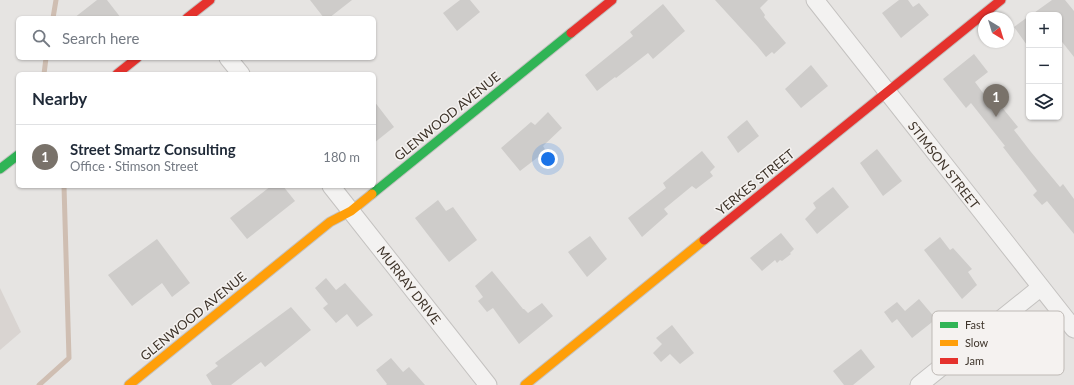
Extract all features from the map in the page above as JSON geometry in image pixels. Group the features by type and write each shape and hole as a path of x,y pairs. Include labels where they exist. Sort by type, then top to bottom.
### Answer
{"street":[{"path":"193,16 210,0"},
{"name":"GLENWOOD AVENUE","path":"129,385 330,222 351,211 612,0"},
{"name":"STIMSON STREET","path":"815,0 1059,311"},
{"name":"YERKES STREET","path":"525,385 1002,0"},
{"path":"120,72 134,60"},
{"path":"230,60 239,72"},
{"path":"0,169 16,157"},
{"name":"MURRAY DRIVE","path":"333,188 488,385"},
{"path":"1010,311 1040,287"},
{"name":"STIMSON STREET","path":"1064,317 1074,329"},
{"path":"919,385 932,374"}],"shaded area":[{"path":"0,288 21,332 0,350"}],"building":[{"path":"97,0 107,0 119,16 77,16"},
{"path":"310,0 352,0 332,16 322,16"},
{"path":"460,0 470,0 480,12 457,31 443,13"},
{"path":"715,0 768,0 760,8 765,15 764,17 786,43 774,54 772,52 766,57"},
{"path":"899,0 908,0 913,7 919,3 929,15 901,38 882,13"},
{"path":"1052,0 1065,0 1074,11 1074,57 1062,42 1062,12 1035,12"},
{"path":"663,4 685,31 653,59 648,53 597,91 585,75 633,36 630,32"},
{"path":"1026,18 1026,44 1014,27"},
{"path":"974,54 988,72 975,82 991,104 996,100 1018,127 1014,130 1031,152 1060,187 1063,184 1074,199 1074,234 1047,201 1042,205 1033,195 1037,191 1003,147 1005,146 971,103 966,108 943,79"},
{"path":"811,65 828,86 801,108 785,89"},
{"path":"376,104 394,127 376,141"},
{"path":"548,112 562,128 543,146 546,151 520,171 501,148 531,122 535,125"},
{"path":"747,120 759,136 738,153 727,137"},
{"path":"877,149 902,181 883,196 860,163"},
{"path":"702,151 715,167 710,172 713,176 696,189 692,186 664,209 668,214 642,237 628,218 666,188 663,183"},
{"path":"833,187 849,207 817,234 805,219 816,208 813,203"},
{"path":"268,188 285,188 295,201 247,239 230,218"},
{"path":"438,200 446,211 453,207 477,240 449,262 415,218"},
{"path":"781,233 794,249 790,253 791,254 782,261 780,260 777,263 775,260 762,271 750,258"},
{"path":"590,236 607,259 587,277 568,252"},
{"path":"940,237 950,250 953,248 972,269 968,272 977,285 962,299 924,250"},
{"path":"157,239 190,283 172,297 162,283 132,306 108,275"},
{"path":"492,271 528,313 542,303 553,316 519,344 493,308 487,312 478,301 483,297 475,286"},
{"path":"326,278 336,290 345,283 373,315 357,327 347,314 336,323 323,308 328,304 315,288"},
{"path":"919,299 932,314 932,322 912,338 897,319 892,323 884,312 897,302 905,311"},
{"path":"291,307 311,330 265,367 261,362 231,385 212,385 206,375 218,366 215,363"},
{"path":"672,325 694,353 680,364 670,354 661,362 653,353 662,344 656,338"},
{"path":"861,349 875,367 853,385 844,385 833,371"},
{"path":"391,358 403,372 409,367 425,385 386,385 387,384 376,370"}],"waterway":[{"path":"53,16 56,0"},
{"path":"44,72 46,60"},
{"path":"39,385 69,358 64,188"}],"traffic: fast":[{"path":"372,194 571,33"},
{"path":"0,169 16,157"}],"traffic: slow":[{"path":"129,385 330,222 351,211 372,194"},
{"path":"525,385 704,240"}],"traffic: jam":[{"path":"190,16 210,0"},
{"path":"571,33 612,0"},
{"path":"704,240 1001,0"},
{"path":"120,72 134,60"}],"place":[{"name":"Street Smartz Consulting","path":"996,117"}]}
